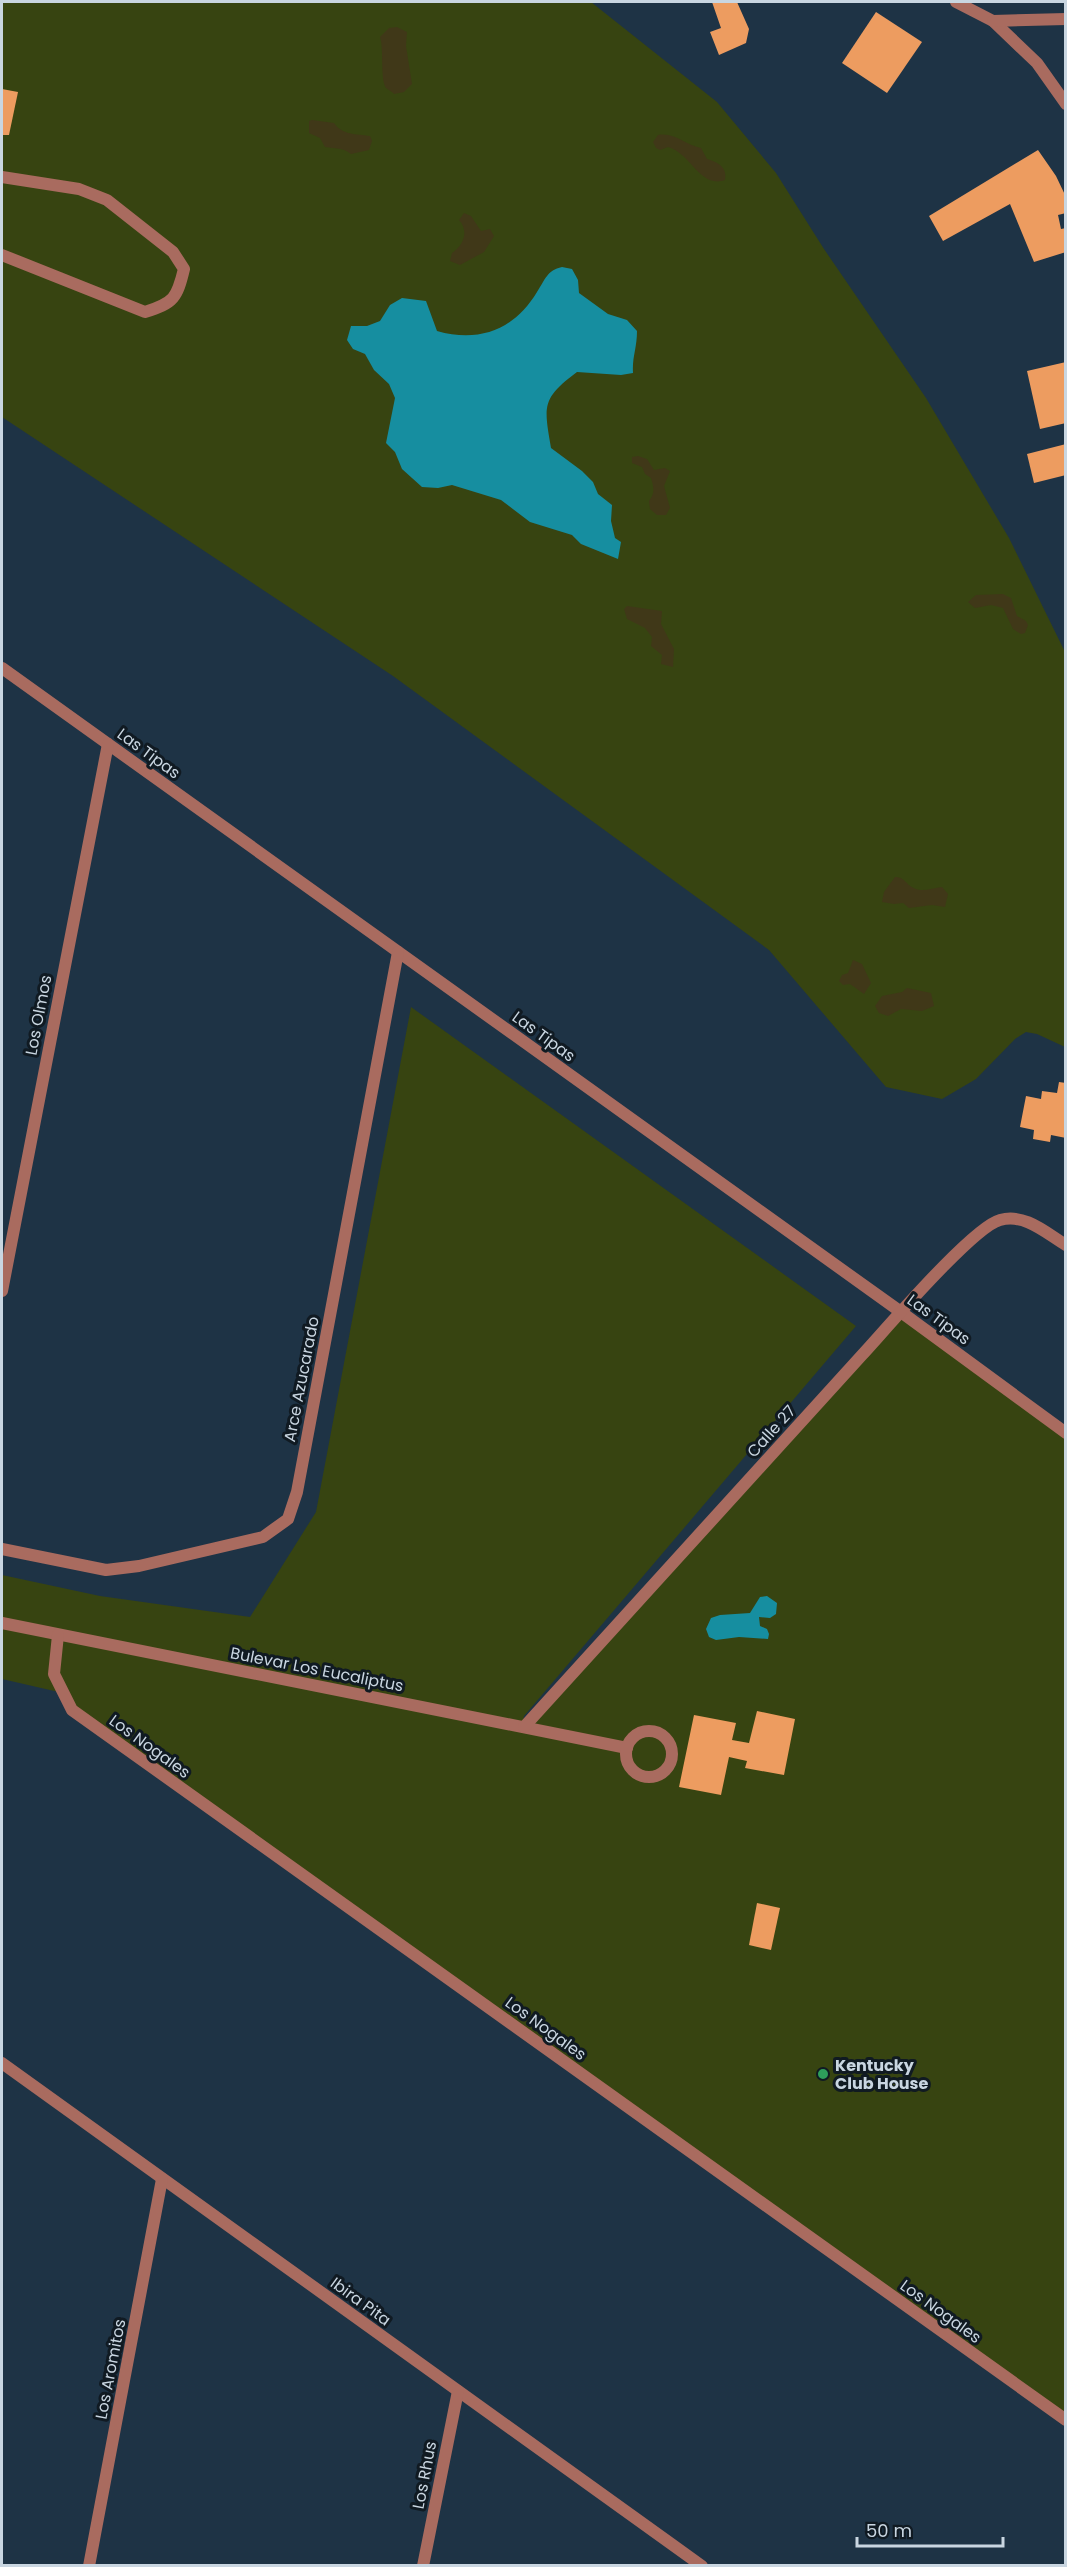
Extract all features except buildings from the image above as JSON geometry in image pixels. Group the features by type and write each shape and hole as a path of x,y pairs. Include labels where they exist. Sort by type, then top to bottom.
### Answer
{"street":[{"path":"956,2 993,21 1037,63 1065,104"},
{"path":"993,21 1065,19"},
{"path":"2,177 79,189 107,200 173,252 184,269 179,292 167,305 145,312 2,255"},
{"name":"Las Tipas","path":"2,669 901,1312 1065,1433"},
{"name":"Los Olmos","path":"2,1292 108,744"},
{"name":"Arce Azucarado","path":"2,1549 106,1570 139,1566 263,1537 288,1519 297,1492 398,952"},
{"name":"Calle 27","path":"524,1727 901,1312 977,1234 999,1220 1011,1218 1029,1222 1065,1245"},
{"name":"Bulevar Los Eucaliptus","path":"2,1623 627,1748"},
{"name":"Los Nogales","path":"58,1635 54,1674 72,1710 1065,2420"},
{"name":"Ibira Pita","path":"2,2063 702,2565"},
{"name":"Los Aromitos","path":"89,2565 162,2179"},
{"name":"Los Rhus","path":"423,2565 458,2391"}],"green space":[{"path":"2,2 591,2 717,102 776,173 824,249 926,398 1009,538 1065,652 1065,1047 1037,1034 1026,1032 1015,1039 976,1079 942,1099 886,1087 769,950 393,676 2,417"},
{"name":"Kentucky Club House","path":"411,1007 856,1326 524,1716 522,1727 901,1312 1065,1433 1065,2420 72,1710 63,1693 2,1679 2,1575 100,1596 250,1617 316,1512"}],"sand":[{"path":"397,27 407,32 406,46 412,84 404,92 394,94 384,84 380,37 389,28"},
{"path":"309,121 334,123 345,132 370,136 372,141 369,150 351,154 342,149 325,147 320,138 309,133"},
{"path":"658,135 670,135 701,148 707,159 723,168 725,180 716,181 702,175 683,156 668,147 660,150 656,148 653,142"},
{"path":"464,213 471,216 481,231 490,229 494,236 484,252 460,265 450,261 452,253 460,246 464,238 464,229 459,220"},
{"path":"632,457 647,459 654,470 665,468 670,471 664,486 670,508 666,515 657,515 650,509 649,501 653,493 653,485 651,478 645,474 642,467 632,463"},
{"path":"1003,594 1011,598 1017,616 1026,621 1028,625 1025,633 1021,634 1013,629 1003,608 991,605 975,608 968,602 976,595"},
{"path":"627,606 662,611 661,624 674,649 673,667 661,664 662,655 651,646 652,637 645,628 627,619 624,609"},
{"path":"895,877 902,878 913,888 919,890 942,887 948,894 945,907 932,905 909,908 903,903 882,902 884,892"},
{"path":"853,960 862,964 871,983 864,994 850,984 843,985 839,981 842,975 848,973"},
{"path":"907,988 931,993 934,1006 922,1011 901,1009 888,1016 879,1013 875,1006 882,996 902,992"}],"water":[{"path":"562,267 572,269 578,280 579,293 608,314 627,320 637,331 633,373 621,375 577,372 565,381 551,397 547,413 551,448 582,471 593,482 598,494 612,505 611,521 615,538 621,542 618,559 581,544 572,535 530,522 501,500 452,485 438,488 422,487 402,469 395,452 386,443 395,398 389,384 374,370 365,354 353,349 347,340 351,326 367,326 380,321 390,305 402,298 426,301 437,331 467,335 494,330 518,316 550,273"},
{"path":"767,1596 777,1603 776,1614 770,1618 759,1617 760,1626 767,1629 768,1639 739,1637 716,1640 709,1637 706,1629 711,1618 720,1615 750,1613 760,1597"}],"place":[{"name":"Kentucky Club House","path":"823,2074"}]}
